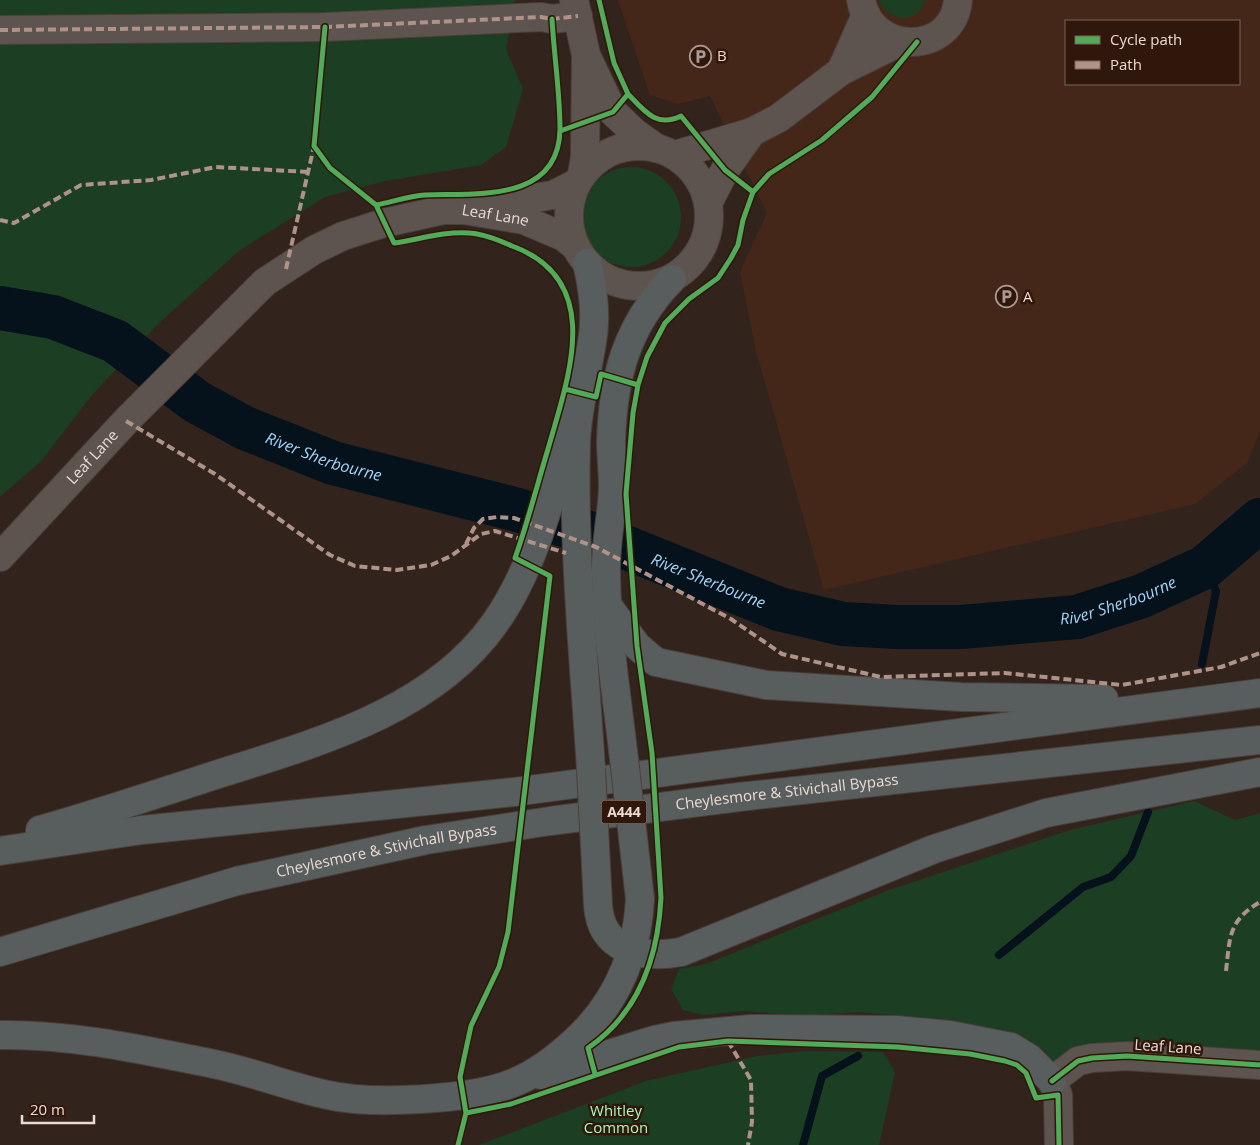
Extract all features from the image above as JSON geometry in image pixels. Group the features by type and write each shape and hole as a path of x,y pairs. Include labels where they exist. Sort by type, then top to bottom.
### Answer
{"highway":[{"path":"0,842 94,815 261,760 349,728 403,703 454,669 472,652 496,622 513,593 566,479 593,340 594,310 581,255"},
{"path":"513,1083 541,1068 592,1025 622,981 632,950 640,899 608,606 606,572 613,486 611,442 619,370 639,322 653,298 672,279"},
{"path":"566,479 578,568 598,905 602,927 607,935 632,950 653,955 681,952 934,849 1046,813 1260,772"},
{"path":"608,606 637,646 656,662 766,685 961,697 1203,700"},
{"name":"A444","path":"0,850 142,830 514,792 1260,693"},
{"name":"Cheylesmore & Stivichall Bypass","path":"0,952 237,881 426,840 550,821 739,797 1260,740"},
{"path":"0,1035 92,1040 216,1064 330,1096 372,1099 426,1098 481,1092 654,1040 674,1036 751,1029 896,1030 950,1035 1012,1047 1029,1058 1052,1081"}],"street":[{"path":"863,7 877,30 884,36 900,42 917,42 939,33 951,20 958,0"},
{"path":"841,71 863,7"},
{"path":"0,30 325,27 541,17 552,19 576,8 586,55 585,157 579,179 571,197 569,215 571,231 581,255 604,276 624,284 651,286 672,279 688,267 702,248 708,228 708,204 703,186 695,173 635,133 613,112 586,55"},
{"path":"579,179 599,158 616,149 640,145 666,152 752,132 778,118 841,71 900,42"},
{"path":"708,204 725,170 752,132"},
{"name":"Leaf Lane","path":"464,210 553,195 579,179"},
{"name":"Leaf Lane","path":"0,557 142,405 266,282 314,250 343,236 384,223 443,210 464,210 524,220 564,237 581,255"},
{"name":"Leaf Lane","path":"1052,1081 1078,1061 1092,1058 1127,1056 1260,1065"},
{"path":"1052,1081 1058,1095 1059,1145"}],"shaded area":[{"name":"A","path":"618,0 1260,0 1260,431 1247,463 1195,504 824,590 756,351 740,272 767,213 710,96 678,104 650,95"}],"green space":[{"path":"0,0 515,0 506,49 523,89 506,147 481,165 385,181 325,197 240,250 158,324 92,395 41,461 0,497"},
{"path":"879,0 925,0 917,14 903,18 888,13"},
{"path":"631,167 641,168 659,175 673,189 680,207 680,227 673,245 659,259 641,266 631,267 621,266 603,259 589,245 582,227 581,217 582,207 589,189 603,175 621,168"},
{"path":"1194,801 1235,820 1260,813 1260,1053 1107,1042 1068,1049 1054,1062 1023,1038 944,1020 858,1012 800,1016 744,1011 703,1015 683,1010 671,989 679,969 706,964 889,890 1070,830"},
{"name":"Whitley Common","path":"806,1051 883,1052 895,1072 879,1145 479,1145 646,1081 757,1056"}],"waterway":[{"name":"River Sherbourne","path":"0,308 53,317 115,341 197,402 245,428 333,463 518,510 595,535 779,609 843,624 897,627 961,627 1077,617 1142,596 1205,567 1260,520"},
{"path":"1202,664 1216,591 1205,567"},
{"path":"999,955 1083,887 1111,877 1131,856 1148,812"},
{"path":"803,1145 822,1076 858,1056"}],"marked path":[{"path":"0,30 325,27 541,17 552,19 578,16"},
{"path":"286,269 314,146"},
{"path":"0,220 14,223 81,185 151,180 216,167 309,172"},
{"path":"126,421 215,474 330,555 355,566 397,570 431,565 451,556 481,534 495,531 566,553"},
{"path":"466,544 474,528 483,519 497,517 514,518 596,547 731,619 782,654 881,677 1005,673 1122,685 1221,667 1260,653"},
{"path":"1226,971 1232,931 1242,916 1260,902"},
{"path":"728,1041 751,1080 752,1122 748,1145"}],"cycle path":[{"path":"599,0 614,63 628,94"},
{"path":"376,205 425,195 490,193 511,189 530,182 546,170 556,153 560,129 552,19"},
{"path":"325,27 314,146 330,168 376,205 394,243 440,234 460,233 480,235 496,240 512,246 541,262 560,282 570,306 573,334 564,392 515,558 550,576 508,932 499,967 471,1026 460,1077 466,1113 458,1145"},
{"path":"595,1074 588,1048 606,1034 633,1001 650,962 656,941 661,898 652,753 637,646 626,494 633,413 638,385 647,357 665,323 689,299 718,278 731,258 738,245 743,220 753,192 769,174 822,140 872,97 917,42"},
{"path":"560,131 613,112 628,94 640,107 658,119 673,119 681,116 725,170 753,192"},
{"path":"565,389 596,397 601,374 638,385"},
{"path":"466,1113 511,1104 679,1047 728,1041 898,1047 970,1054 1017,1065 1026,1073 1036,1098 1058,1095 1059,1145"},
{"path":"1052,1081 1078,1061 1092,1058 1127,1056 1260,1065"}],"place":[{"name":"B","path":"701,56"},
{"name":"A","path":"1007,297"}]}
